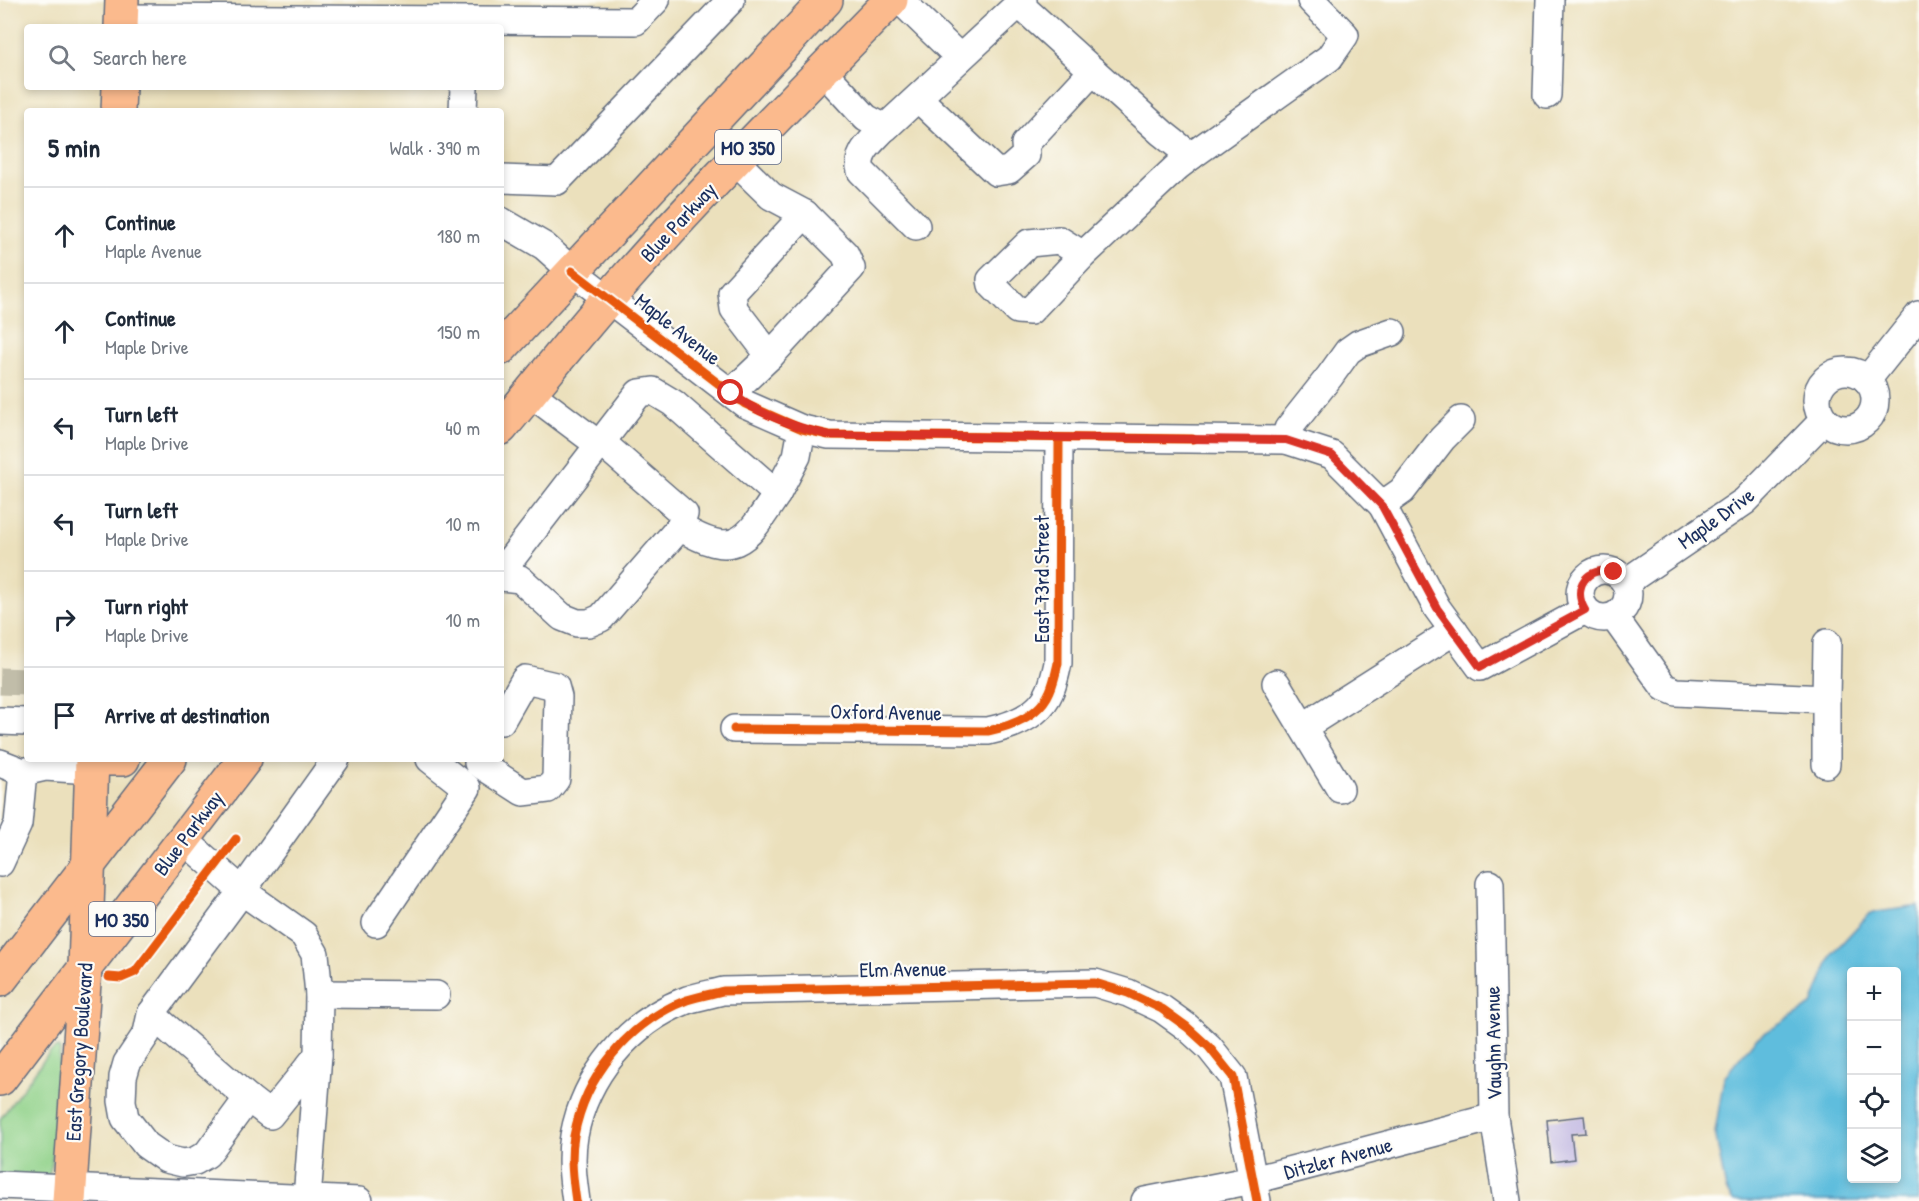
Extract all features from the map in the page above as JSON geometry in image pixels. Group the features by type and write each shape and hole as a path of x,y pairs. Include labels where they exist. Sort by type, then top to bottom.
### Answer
{"main road":[{"name":"Blue Parkway","path":"504,345 826,0"},
{"name":"Blue Parkway","path":"504,424 609,298 735,161 891,0"},
{"path":"118,108 119,90"},
{"name":"MO 350","path":"0,980 168,762"},
{"name":"Blue Parkway","path":"0,1079 243,762"},
{"name":"East Gregory Boulevard","path":"70,1195 85,968 87,867 95,763"}],"street":[{"path":"121,15 467,23 636,21 656,0"},
{"path":"504,179 557,181 731,0"},
{"path":"900,0 960,58"},
{"path":"1083,255 1178,166 1329,58 1345,35 1311,0"},
{"path":"1547,95 1550,0"},
{"path":"916,226 861,171 858,164 860,155 884,128 1021,2 1093,71 1191,156"},
{"path":"822,70 866,118 884,128"},
{"path":"918,98 996,172 1009,170 1026,155 1025,144 1093,71"},
{"path":"463,108 464,90"},
{"path":"731,393 770,356 850,268 845,254 805,214 771,196 735,161"},
{"path":"770,356 734,309 732,293 805,214"},
{"name":"Maple Avenue","path":"504,223 544,246 572,271 745,404 802,429 829,435 1286,440"},
{"path":"1867,380 1919,315"},
{"path":"1392,332 1358,344 1348,351 1288,429 1286,440 1332,455 1382,506 1437,608 1480,667 1585,610"},
{"path":"1849,371 1867,380 1875,398 1874,406 1865,422 1849,429 1831,425 1824,420 1819,411 1818,392 1830,376 1849,371"},
{"path":"504,570 599,442 639,393 653,391 673,403 777,494"},
{"path":"504,575 520,579 562,617 577,623 589,623 601,618 680,527 684,514 599,442 530,393"},
{"path":"1382,506 1402,491 1442,439 1461,420"},
{"name":"Maple Drive","path":"1626,582 1745,501 1824,420"},
{"path":"680,527 711,544 736,542 752,531 777,494 797,456 802,429"},
{"name":"East 73rd Street","path":"1033,712 1050,692 1058,663 1059,439"},
{"path":"1606,570 1614,572 1626,582 1628,598 1621,613 1614,617 1599,618 1585,610 1579,595 1584,580 1590,574 1606,570"},
{"path":"1614,617 1664,687 1676,692 1826,699"},
{"path":"1303,727 1454,631"},
{"path":"1826,764 1827,643"},
{"path":"480,762 523,792 548,789 556,779 558,697 555,686 525,679 504,717"},
{"path":"1276,683 1340,789"},
{"name":"Oxford Avenue","path":"734,729 988,731 1010,726 1033,712"},
{"path":"0,721 24,722"},
{"path":"248,1098 207,1154 195,1161 183,1163 166,1159 146,1145 125,1119 122,1101 123,1077 127,1063 147,1033 151,1014 334,762"},
{"path":"434,762 467,788"},
{"path":"376,923 467,788 479,762"},
{"path":"0,862 18,824 12,768 95,763"},
{"path":"183,839 242,891 304,935 315,954 319,994 318,1054 323,1200"},
{"name":"Vaughn Avenue","path":"1490,884 1494,1117 1507,1201"},
{"name":"Elm Avenue","path":"576,1201 572,1174 574,1137 584,1101 601,1069 625,1040 654,1017 687,1000 723,991 1095,983 1128,993 1162,1010 1187,1027 1209,1047 1233,1077 1255,1191"},
{"path":"319,994 436,995"},
{"path":"151,1014 248,1098 270,1114 318,1054"},
{"name":"Ditzler Avenue","path":"1145,1201 1255,1191 1494,1117"},
{"path":"0,1185 70,1195 359,1201"}],"green space":[{"path":"57,1047 60,1050 52,1164 49,1175 0,1180 0,1119 49,1053"}],"water":[{"path":"1919,906 1919,1201 1733,1201 1726,1190 1715,1132 1724,1077 1756,1038 1812,1005 1831,955 1870,913"}],"building":[{"path":"1584,1116 1586,1133 1571,1134 1574,1159 1551,1162 1547,1120"}],"tunnel":[{"path":"0,681 24,682"}],"cycle path":[{"path":"572,271 745,404 802,429 829,435 1192,439"},
{"path":"734,729 988,731 1016,722 1039,707 1050,691 1058,663 1059,439"},
{"path":"109,977 121,978 135,972 236,839"},
{"path":"576,1201 572,1169 574,1136 588,1093 599,1072 613,1054 646,1022 687,1000 723,991 1095,983 1128,993 1162,1009 1209,1047 1233,1077 1257,1201"}],"route":[{"path":"731,393 745,404 802,429 829,435 1286,440 1332,455 1382,506 1437,608 1480,667 1585,610 1579,595 1584,580 1590,574 1598,571 1614,572"}]}
